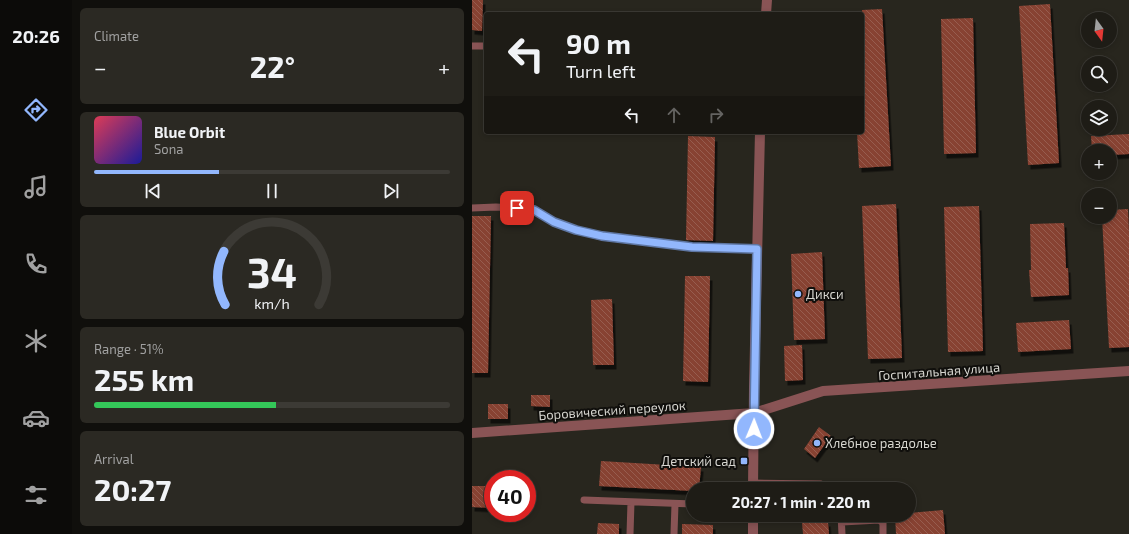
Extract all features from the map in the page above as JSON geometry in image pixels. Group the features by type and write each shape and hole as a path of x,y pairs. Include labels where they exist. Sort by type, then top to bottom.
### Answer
{"street":[{"path":"766,12 767,0"},
{"path":"753,482 760,134"},
{"name":"Госпитальная улица","path":"754,413 823,391 1129,371"},
{"name":"Боровический переулок","path":"472,433 754,413"},
{"path":"753,522 753,534"}],"lane":[{"path":"472,46 484,46"},
{"path":"472,208 496,207 534,210 554,222 602,236 692,247 757,249"},
{"path":"584,500 686,504"},
{"path":"630,534 631,502"},
{"path":"674,534 675,504"},
{"path":"841,522 842,534"},
{"path":"881,522 883,534"}],"building":[{"path":"472,0 483,0 482,31 472,30"},
{"path":"1050,4 1059,163 1028,165 1019,6"},
{"path":"882,9 891,166 859,168 857,134 864,134 864,12 862,12 862,10"},
{"path":"973,18 976,153 944,154 941,19"},
{"path":"1129,134 1129,154 1117,155 1117,144 1092,144 1091,136 1117,136 1117,135"},
{"path":"688,136 715,137 713,241 686,240"},
{"path":"896,204 902,358 868,359 862,206"},
{"path":"979,206 983,351 948,352 944,207"},
{"path":"1128,209 1129,347 1109,348 1102,224 1117,224 1117,210"},
{"path":"472,216 491,216 488,373 472,373"},
{"path":"1064,223 1069,295 1031,297 1029,270 1031,270 1030,224"},
{"path":"822,252 825,339 794,340 791,254"},
{"path":"685,276 710,276 708,382 683,381"},
{"path":"612,299 614,365 593,365 591,300"},
{"path":"1069,320 1071,349 1018,352 1016,323"},
{"path":"802,345 803,380 785,381 784,346"},
{"path":"531,395 550,395 550,407 531,406"},
{"path":"488,404 508,404 508,419 488,419"},
{"name":"Хлебное раздолье","path":"819,427 831,436 815,458 804,449"},
{"path":"601,461 701,467 700,482 686,482 686,491 599,486"},
{"path":"472,486 484,486 484,508 472,507"},
{"path":"943,510 945,534 896,534 895,522 916,522 916,512"},
{"path":"828,522 829,534 803,534 802,523"},
{"path":"598,523 619,524 619,534 597,534"},
{"path":"682,524 713,525 713,534 682,534"}],"place":[{"name":"Дикси","path":"798,294"},
{"name":"Хлебное раздолье","path":"817,443"},
{"name":"Детский сад","path":"744,461"}],"route":[{"path":"517,208 534,210 554,222 576,230 602,236 692,247 757,249 754,429"}]}
